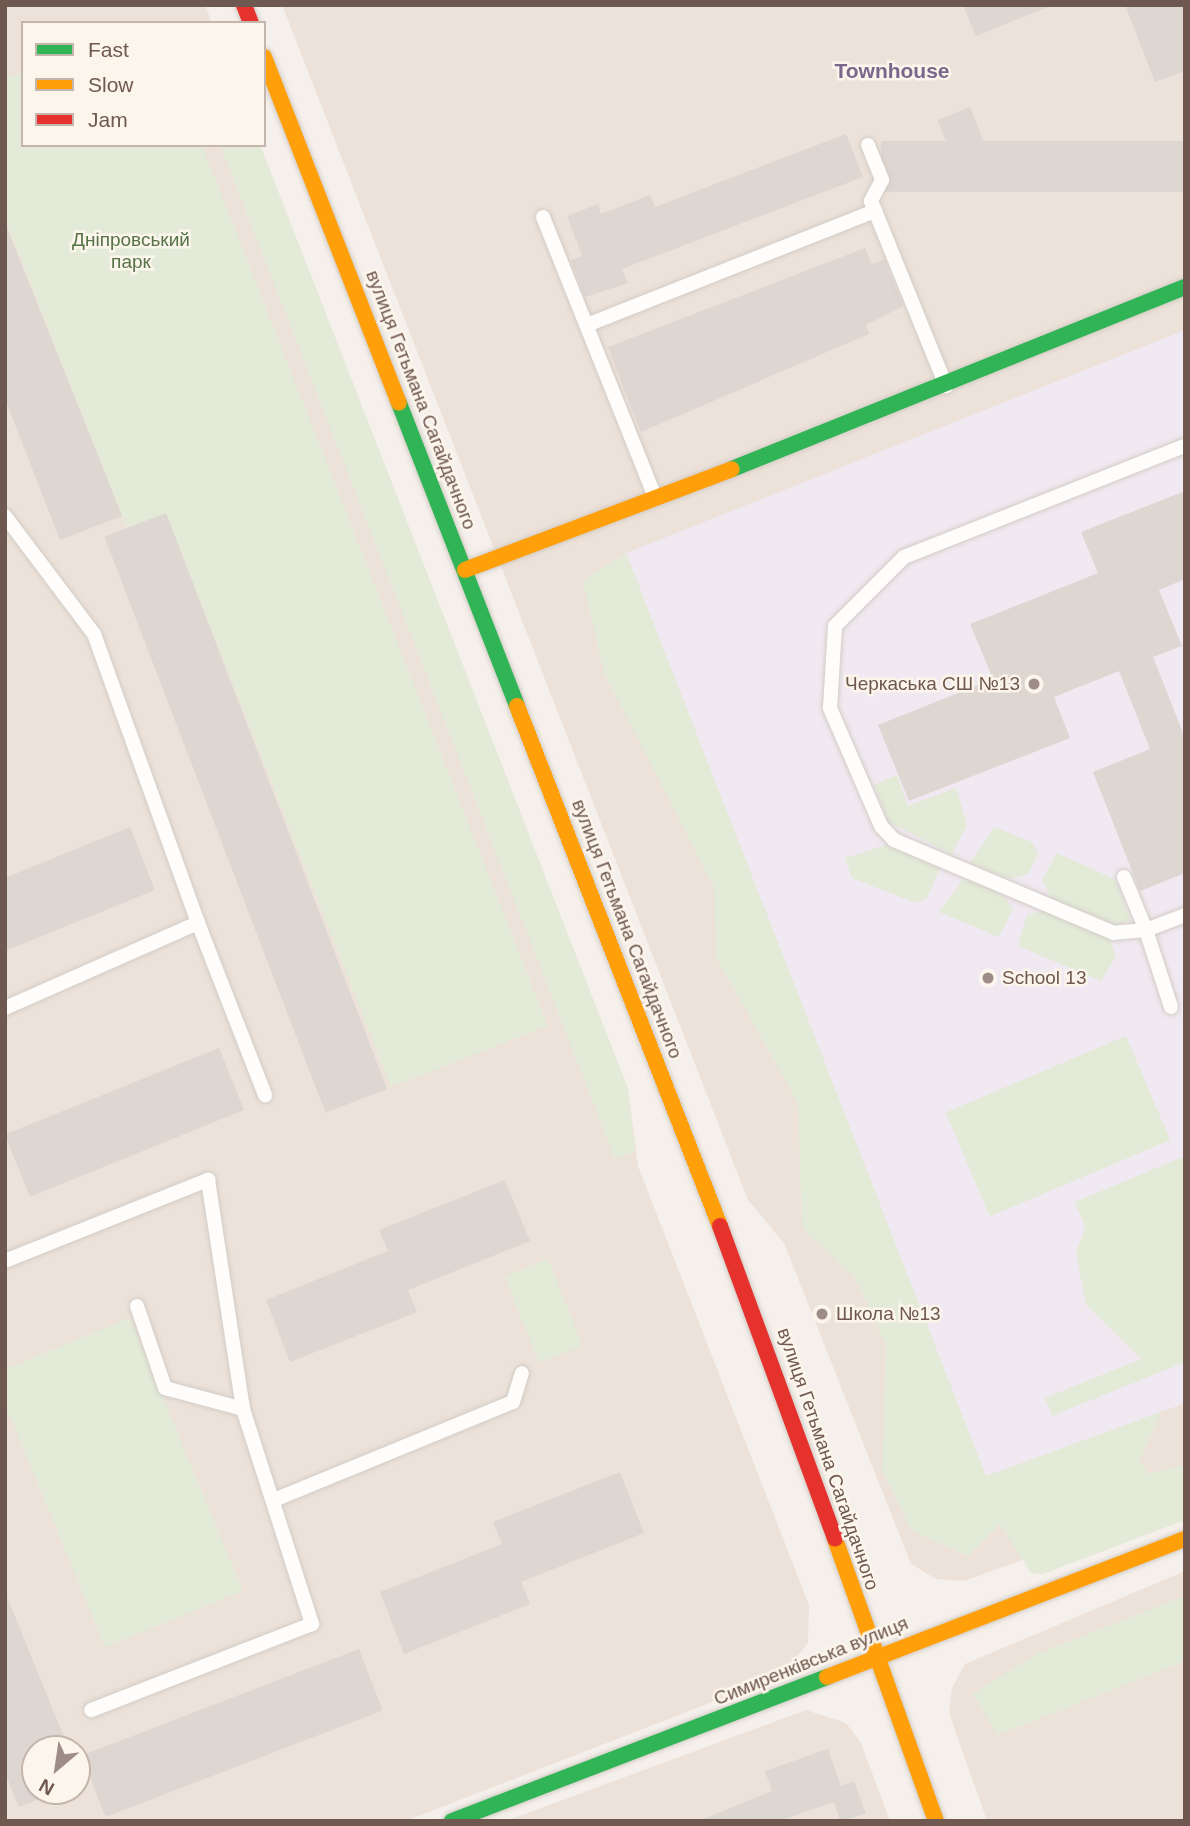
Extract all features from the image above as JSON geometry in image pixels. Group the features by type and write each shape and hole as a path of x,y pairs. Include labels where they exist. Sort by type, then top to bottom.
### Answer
{"main road":[{"name":"вулиця Гетьмана Сагайдачного","path":"266,62 764,1338 875,1657 936,1821"},
{"path":"464,570 946,387 1185,287"},
{"name":"Симиренківська вулиця","path":"452,1821 1185,1539"}],"lane":[{"path":"868,145 882,180 871,201 946,387"},
{"path":"587,325 875,211"},
{"path":"543,217 655,497"},
{"path":"1185,446 904,557 835,626 830,708 881,826 894,840 1114,933 1146,930 1185,915"},
{"path":"5,516 93,634 198,923 265,1095"},
{"path":"1124,877 1146,930 1171,1007"},
{"path":"5,1008 198,923"},
{"path":"5,1261 208,1180 243,1409 312,1624 91,1710"},
{"path":"137,1306 165,1388 243,1409"},
{"path":"274,1500 513,1402 522,1373"}],"shaded area":[{"path":"5,5 205,5 211,21 21,21 21,147 261,147 628,1089 638,1166 809,1605 808,1643 782,1675 406,1821 5,1821"},
{"path":"282,5 1185,5 1185,1501 964,1581 936,1579 911,1564 784,1243 748,1200"},
{"name":"School 13","path":"1185,330 1185,1403 986,1477 626,553"},
{"path":"1185,1571 1185,1821 987,1821 949,1713 952,1688 965,1664"},
{"path":"806,1710 846,1723 861,1743 890,1821 506,1821"}],"green space":[{"name":"Дніпровський парк","path":"21,73 21,147 203,147 548,1026 391,1087 166,513 127,528 5,218 5,79"},
{"path":"221,147 261,147 628,1089 635,1152 615,1159"},
{"path":"626,553 986,1476 1161,1412 1140,1460 1148,1474 1185,1465 1185,1520 1043,1574 1031,1573 1000,1524 968,1556 912,1531 882,1470 886,1345 855,1278 802,1228 798,1103 716,957 714,887 604,673 583,581"},
{"path":"897,775 908,806 956,788 967,825 952,854 889,822 874,785"},
{"path":"994,827 1032,842 1038,854 1028,874 1009,879 970,863"},
{"path":"886,845 940,868 927,898 916,903 852,878 845,858"},
{"path":"1057,853 1114,879 1131,920 1116,925 1051,898 1042,880"},
{"path":"965,877 1004,896 1013,909 999,937 939,912"},
{"path":"1042,911 1110,940 1116,956 1101,981 1018,946 1027,915"},
{"path":"1126,1036 1170,1140 990,1217 946,1113"},
{"path":"1185,1156 1185,1362 1052,1416 1045,1398 1141,1359 1086,1305 1076,1253 1085,1227 1075,1202"},
{"path":"548,1259 583,1345 539,1363 504,1277"},
{"path":"130,1318 243,1591 105,1647 5,1404 5,1369"},
{"path":"1185,1596 1185,1661 998,1735 973,1694 1036,1654"}],"building":[{"path":"963,5 1049,5 1050,6 976,36"},
{"path":"1125,5 1185,5 1185,71 1155,82"},
{"path":"970,107 983,139 951,153 938,120"},
{"path":"846,134 863,177 622,269 628,283 585,297 571,260 582,256 567,216 598,204 601,214 650,195 655,207"},
{"path":"881,141 1185,141 1185,192 881,192"},
{"path":"5,223 122,516 60,540 5,399"},
{"path":"865,248 872,264 884,259 903,306 866,325 869,334 641,432 608,347"},
{"name":"Черкаська СШ №13","path":"1185,491 1185,579 1159,590 1182,646 1153,657 1185,738 1185,873 1140,891 1093,772 1150,749 1119,671 1054,697 1070,738 909,801 878,725 993,679 970,624 1098,573 1081,532"},
{"path":"166,513 387,1089 325,1113 104,537"},
{"path":"130,827 155,890 5,951 5,878"},
{"path":"219,1048 244,1110 30,1197 5,1134"},
{"path":"505,1180 530,1241 408,1290 417,1312 290,1362 266,1300 388,1251 379,1230"},
{"path":"620,1472 644,1533 521,1582 530,1604 404,1654 380,1592 502,1544 493,1522"},
{"path":"5,1592 63,1735 21,1735 21,1805 24,1805 19,1807 5,1773"},
{"path":"359,1649 383,1711 105,1817 91,1780 91,1752"},
{"path":"828,1749 841,1786 854,1781 866,1814 840,1821 834,1802 779,1821 699,1821 772,1791 765,1771"}],"traffic: fast":[{"path":"732,469 1185,287"},
{"path":"399,403 517,706"},
{"path":"452,1821 827,1677"}],"traffic: slow":[{"path":"266,62 399,403"},
{"path":"465,570 732,469"},
{"path":"517,706 720,1226"},
{"path":"835,1539 936,1821"},
{"path":"827,1677 1185,1539"}],"traffic: jam":[{"path":"244,5 250,21"},
{"path":"720,1226 835,1539"}],"place":[{"name":"Черкаська СШ №13","path":"1034,684"},
{"name":"School 13","path":"988,978"},
{"name":"Школа №13","path":"822,1314"}],"district":[{"name":"Townhouse","path":"892,71"}]}
